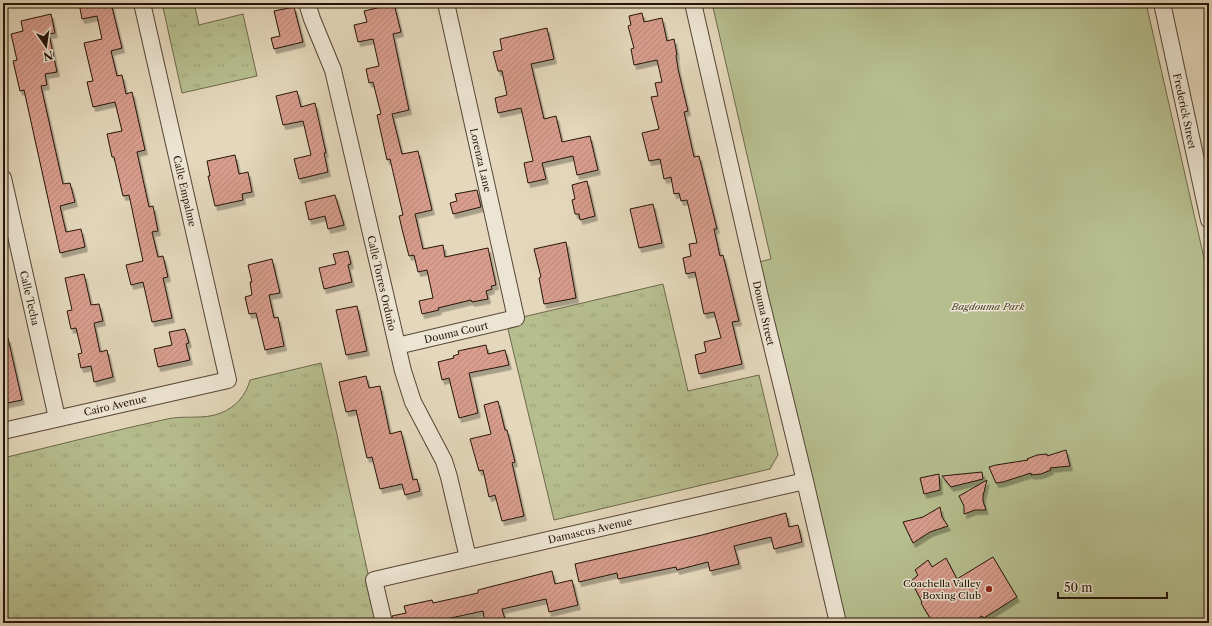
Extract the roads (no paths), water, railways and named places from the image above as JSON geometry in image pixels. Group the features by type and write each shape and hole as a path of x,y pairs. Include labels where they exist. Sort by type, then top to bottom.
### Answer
{"street":[{"name":"Calle Empalme","path":"142,3 228,380"},
{"name":"Calle Torres Orduño","path":"307,3 312,20 333,70 408,388 444,461 468,558"},
{"name":"Lorenza Lane","path":"446,3 516,318"},
{"name":"Douma Street","path":"693,3 760,296 838,623"},
{"name":"Frederick Street","path":"1162,3 1209,220"},
{"name":"Calle Techa","path":"3,178 57,418"},
{"name":"Douma Court","path":"397,346 516,318"},
{"name":"Cairo Avenue","path":"3,431 228,380"},
{"name":"Damascus Avenue","path":"384,623 374,580 805,481"}],"place":[{"name":"Coachella Valley Boxing Club","path":"989,589"}],"park label":[{"name":"Bagdouma Park","path":"988,306"}]}
